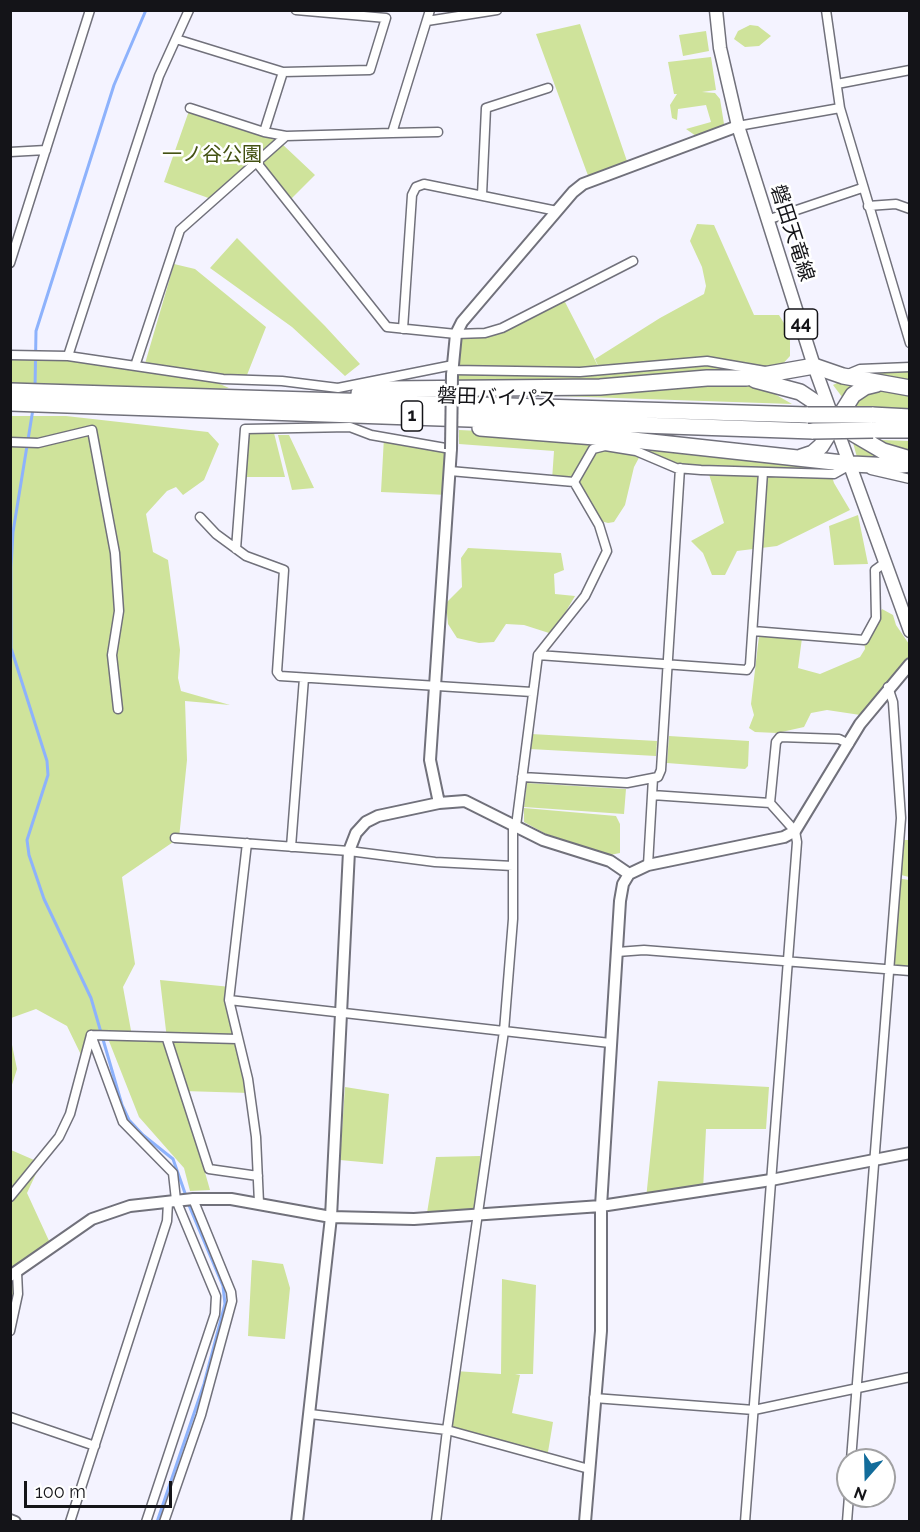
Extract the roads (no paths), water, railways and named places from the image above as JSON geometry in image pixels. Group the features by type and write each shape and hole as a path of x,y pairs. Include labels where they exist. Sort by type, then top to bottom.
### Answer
{"highway":[{"path":"310,406 387,389 600,387 706,378 746,378 814,366 877,384 909,388"},
{"path":"746,378 800,392 868,444 909,459"},
{"path":"801,458 813,453 821,446 834,417 853,395 865,387 877,384"},
{"name":"磐田バイパス","path":"10,391 813,431 909,417"},
{"name":"磐田バイパス","path":"10,403 808,415 909,430"},
{"name":"1","path":"310,406 366,421 549,433 852,464 893,466 909,464"}],"main road":[{"name":"磐田天竜線","path":"716,10 720,48 738,126 767,220 814,366 852,464 909,631"}],"street":[{"path":"10,263 90,10"},
{"path":"68,356 159,76 189,10"},
{"path":"176,39 283,72 370,70 386,18 296,10"},
{"path":"392,133 430,10"},
{"path":"427,21 497,10"},
{"path":"826,10 840,108 909,343"},
{"path":"837,84 909,70"},
{"path":"264,132 283,72"},
{"path":"482,195 486,108 548,88"},
{"path":"190,108 264,132 286,136 438,132"},
{"path":"439,803 430,760 450,471 452,370 456,334 462,322 583,184 738,126 840,108"},
{"path":"135,366 180,230 286,136"},
{"path":"10,152 46,150"},
{"path":"257,163 387,327 456,334 485,333 502,328 633,261"},
{"path":"403,329 412,195 416,187 424,184 557,211"},
{"path":"767,220 862,188"},
{"path":"868,206 896,204 909,209"},
{"path":"10,355 68,356 223,379 282,381 338,388 452,370 580,372 707,361 774,374"},
{"path":"843,376 860,369 909,367"},
{"path":"236,549 245,429 350,427 371,435 451,449"},
{"path":"10,442 38,442 92,430 115,553 118,611 112,655 118,709"},
{"path":"574,482 593,449 605,446 636,451 680,468 834,474 852,464 909,479"},
{"path":"522,777 627,783 658,777 661,770 680,468"},
{"path":"450,471 574,482"},
{"path":"538,655 747,670 750,665 753,631 763,472"},
{"path":"436,1521 504,1031 513,919 515,826 538,655 585,596 607,551 600,525 574,482"},
{"path":"200,517 246,556 284,570 276,672 280,676 532,692"},
{"path":"753,631 864,640 876,618 875,570 886,562"},
{"path":"585,1521 601,1331 601,1206 610,1043 623,884 629,874 648,865 784,837 795,831 849,744 888,687 909,664"},
{"path":"291,847 304,678"},
{"path":"852,1448 901,818 893,702 888,687"},
{"path":"770,803 776,742 780,737 839,739 849,744"},
{"path":"648,865 653,778"},
{"path":"652,795 770,803 795,831 797,842 745,1521"},
{"path":"297,1521 331,1217 349,851 356,833 366,822 378,816 439,803 465,801 543,840 610,861 629,874"},
{"path":"175,838 349,851 435,862 513,866"},
{"path":"247,843 229,1000 248,1079 259,1203"},
{"path":"617,952 644,950 909,971"},
{"path":"229,1000 610,1043"},
{"path":"91,1035 167,1039 237,1039"},
{"path":"10,1197 59,1137 70,1114 91,1035"},
{"path":"70,1521 172,1201 173,1173 123,1122 91,1035"},
{"path":"167,1039 209,1169 258,1176"},
{"path":"10,1331 18,1294 14,1274 92,1219 130,1206 193,1199 231,1199 331,1217 414,1219 601,1206 771,1180 909,1154"},
{"path":"164,1521 201,1415 232,1301 231,1292 193,1199"},
{"path":"146,1521 215,1314 216,1296 212,1283 172,1201"},
{"path":"594,1398 754,1410 909,1377"},
{"path":"310,1414 447,1430 588,1469"},
{"path":"10,1417 95,1446"},
{"path":"10,1520 15,1521"}],"waterway":[{"path":"35,388 36,331 114,85 146,10"},
{"path":"33,409 13,532 11,567 11,648 47,761 48,775 27,840 29,855 44,899 91,998 122,1105 129,1120 143,1135 173,1159 186,1196"},
{"path":"157,1522 204,1384 225,1304 223,1286 188,1203"}],"park label":[{"name":"一ノ谷公園","path":"212,155"}]}
